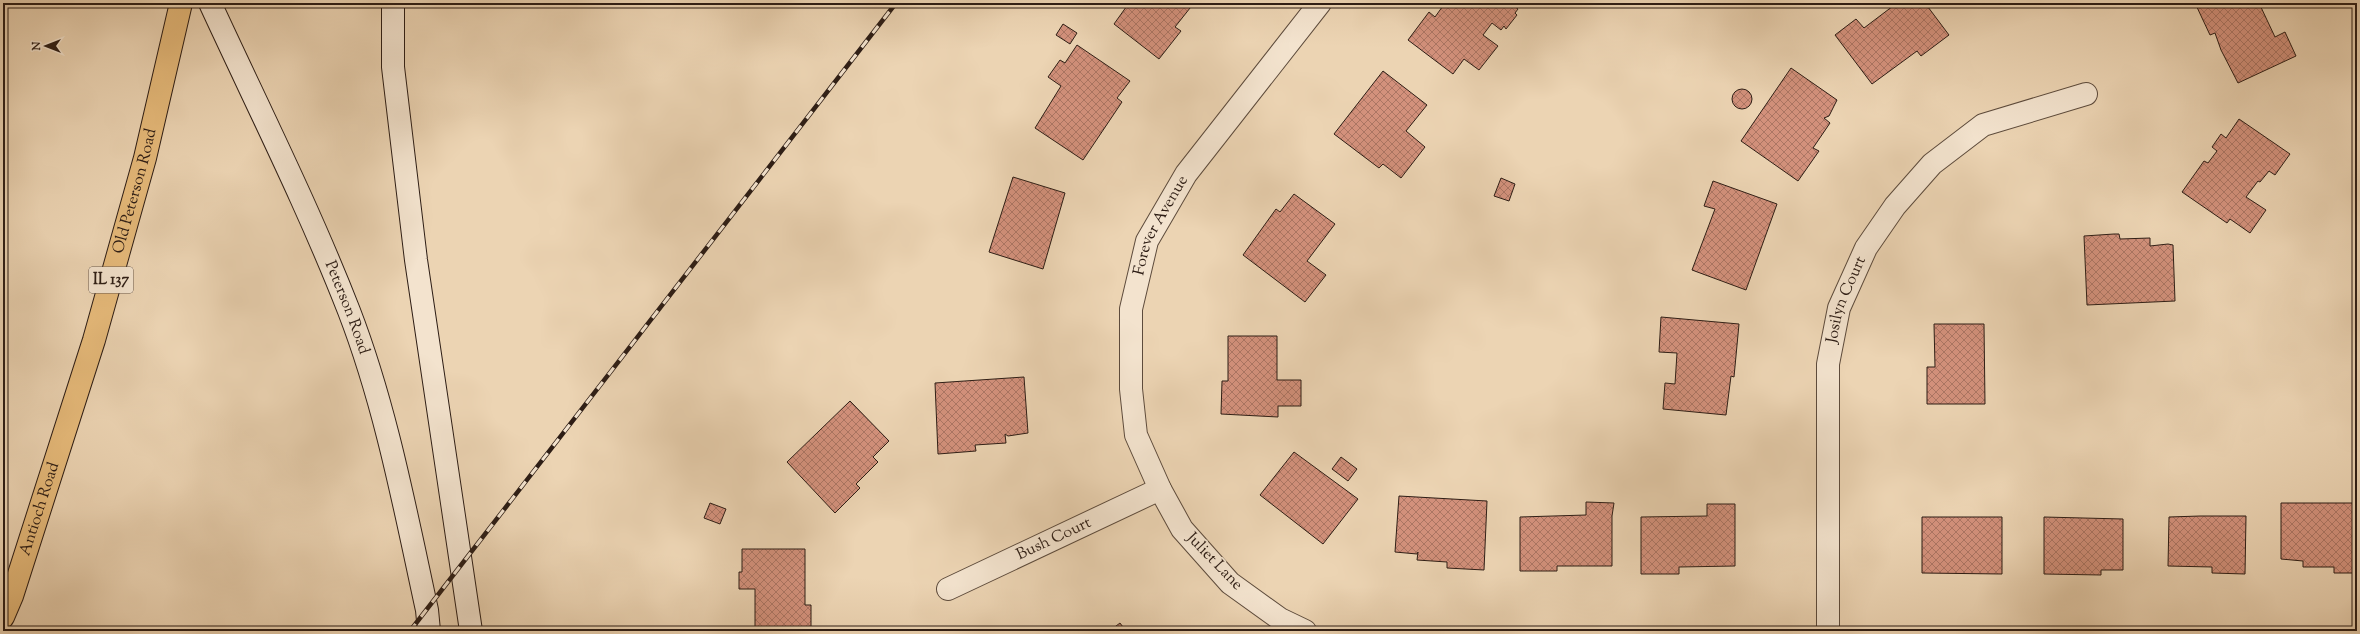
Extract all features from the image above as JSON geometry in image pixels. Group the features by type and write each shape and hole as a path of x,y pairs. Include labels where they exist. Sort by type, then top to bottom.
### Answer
{"main road":[{"name":"Old Peterson Road","path":"74,401 145,158 181,3"},
{"name":"Antioch Road","path":"3,617 12,596 74,401"}],"street":[{"name":"Peterson Road","path":"210,3 303,205 349,312 389,435 427,610 429,631"},
{"path":"393,3 393,67 416,260 472,631"},
{"name":"Forever Avenue","path":"1160,489 1136,435 1131,389 1131,309 1147,241 1186,174 1320,3"},
{"name":"Josilyn Court","path":"1828,631 1828,364 1839,308 1866,248 1895,206 1932,164 1983,125 2086,94"},
{"name":"Bush Court","path":"948,589 1160,489"},
{"name":"Juliet Lane","path":"1160,489 1182,529 1230,583 1280,619 1305,631"}],"building":[{"path":"1129,3 1194,3 1175,27 1181,31 1159,59 1114,24"},
{"path":"1445,3 1510,3 1518,9 1515,13 1517,15 1506,29 1504,26 1501,30 1492,23 1483,35 1498,46 1479,70 1464,59 1453,74 1408,40 1429,12 1435,17"},
{"path":"1897,3 1925,3 1949,35 1921,56 1917,51 1872,84 1835,35 1856,19 1864,28"},
{"path":"2195,3 2259,3 2275,37 2285,32 2296,56 2238,83 2221,50 2215,33 2210,35"},
{"path":"1063,24 1077,33 1070,44 1056,35"},
{"path":"1077,45 1130,81 1117,98 1122,102 1083,160 1035,128 1061,86 1048,77 1060,60 1065,63"},
{"path":"1791,68 1837,100 1829,116 1824,118 1830,123 1813,148 1819,151 1798,181 1741,141"},
{"path":"1383,71 1427,105 1406,131 1425,147 1401,178 1383,164 1379,168 1334,134"},
{"path":"1742,89 1749,92 1752,99 1749,106 1742,109 1735,106 1732,99 1735,92"},
{"path":"2239,119 2290,154 2275,175 2269,171 2260,182 2258,181 2246,197 2266,210 2250,233 2230,219 2227,223 2182,192 2204,161 2208,163 2217,151 2212,147 2221,134 2226,138"},
{"path":"1013,177 1065,193 1043,269 989,252"},
{"path":"1501,178 1515,184 1509,201 1494,196"},
{"path":"1713,181 1777,204 1746,290 1692,270 1715,209 1704,206"},
{"path":"1294,194 1335,224 1307,261 1326,275 1305,302 1243,255 1276,209 1280,212"},
{"path":"2119,234 2120,239 2150,238 2150,246 2168,244 2173,245 2175,301 2087,305 2084,236"},
{"path":"1661,317 1739,324 1734,377 1731,376 1726,415 1663,409 1665,383 1675,384 1677,353 1659,352"},
{"path":"1934,324 1984,324 1985,404 1927,404 1927,367 1935,367"},
{"path":"1228,336 1277,336 1277,380 1301,380 1301,406 1278,406 1278,417 1221,414 1222,381 1228,381"},
{"path":"1024,377 1028,433 1008,436 1005,434 1006,443 975,445 976,451 938,454 935,383"},
{"path":"850,401 889,441 873,457 878,462 856,484 860,488 835,513 787,462"},
{"path":"1294,452 1358,499 1323,544 1260,495"},
{"path":"1341,457 1357,469 1348,481 1332,469"},
{"path":"1399,496 1487,501 1484,570 1447,568 1447,562 1417,560 1418,552 1417,554 1395,552"},
{"path":"1586,502 1614,503 1612,516 1612,566 1557,566 1557,571 1520,571 1520,517 1586,515"},
{"path":"710,503 726,509 720,524 704,518"},
{"path":"2281,503 2357,503 2357,573 2334,573 2334,567 2303,567 2303,561 2281,559"},
{"path":"1707,504 1735,504 1735,566 1679,567 1679,574 1641,574 1641,517 1707,516"},
{"path":"2246,516 2245,574 2212,573 2212,567 2168,566 2169,517"},
{"path":"1922,517 2002,517 2002,574 1922,573"},
{"path":"2044,517 2123,519 2123,570 2101,570 2101,575 2044,574"},
{"path":"742,549 805,549 805,605 811,605 811,631 755,631 755,589 739,589 739,572 742,572"},
{"path":"1120,623 1126,631 1110,631 1116,626"}],"railway":[{"path":"410,631 896,3"}]}
